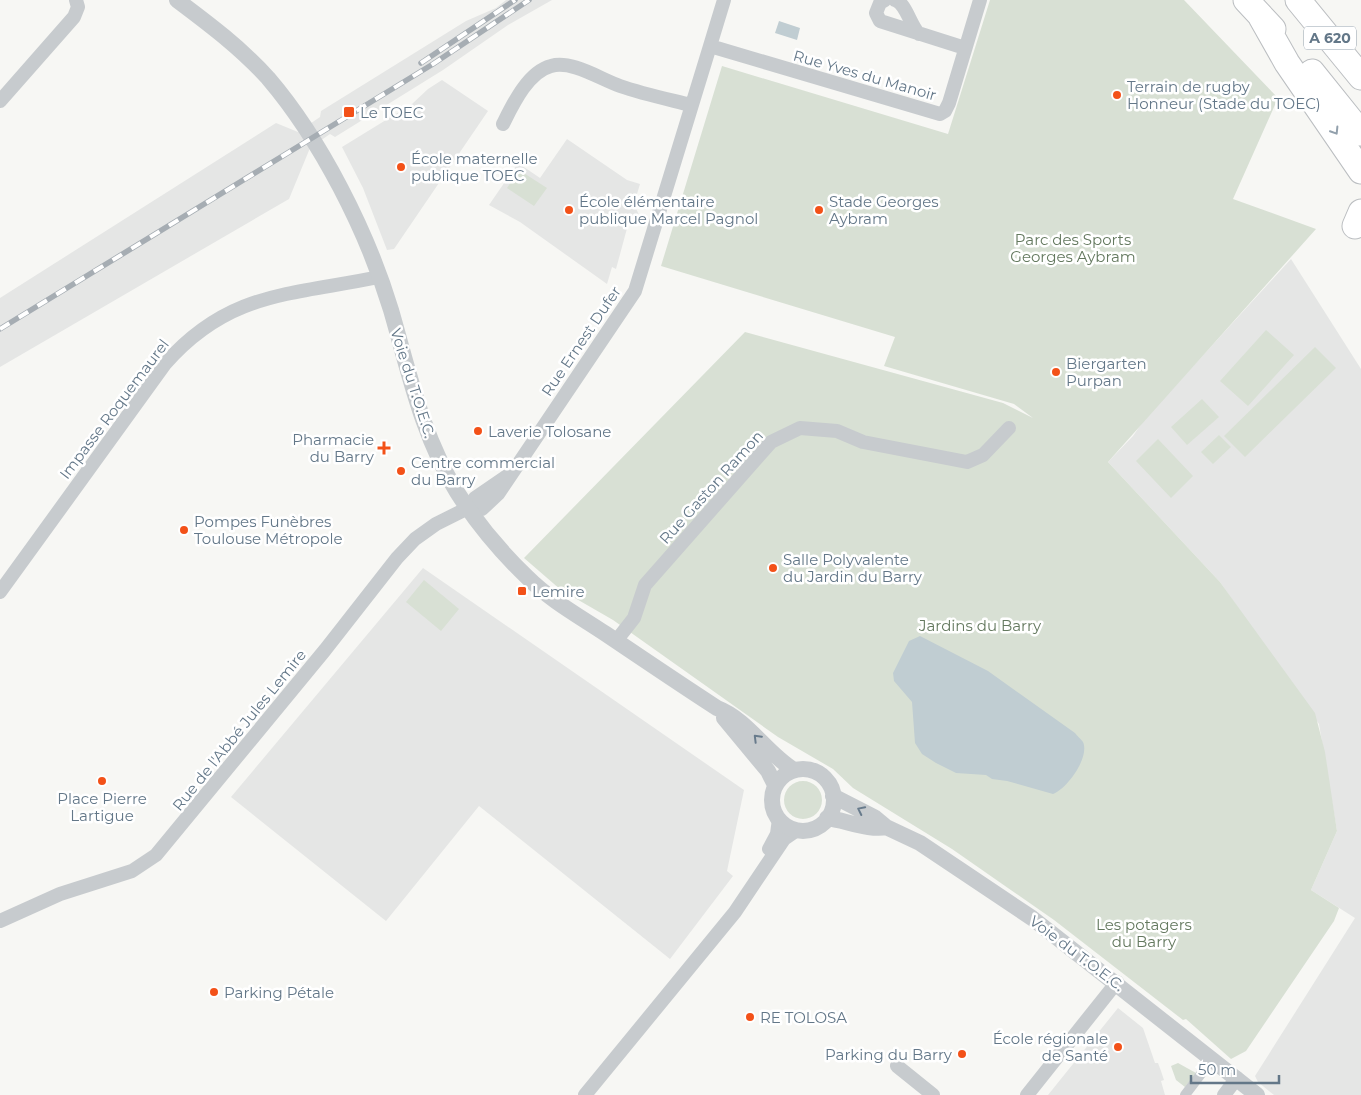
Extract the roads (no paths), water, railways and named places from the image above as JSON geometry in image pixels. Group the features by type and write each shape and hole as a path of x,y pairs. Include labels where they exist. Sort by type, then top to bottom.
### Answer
{"highway":[{"name":"A 620","path":"1298,0 1361,77"},
{"name":"A 620","path":"1254,8 1325,86 1361,133"},
{"path":"1254,8 1287,63 1361,171"}],"street":[{"name":"Voie du T.O.E.C.","path":"177,0 222,33 266,76 282,96 317,149 343,194 359,225 379,277 416,403 435,449 456,490 468,508 528,578 561,604 616,641 717,708 729,713 780,761 794,770"},
{"path":"710,46 724,0"},
{"path":"885,0 880,3 876,13 880,21 965,48"},
{"path":"895,0 903,5 913,28 919,34"},
{"name":"Rue Yves du Manoir","path":"710,46 940,114 949,103 980,0"},
{"path":"0,101 74,17 77,3"},
{"name":"Rue Ernest Dufer","path":"468,508 482,509 498,494 635,291 690,105 710,46"},
{"path":"504,124 511,108 534,75 552,65 570,66 620,86 690,105"},
{"name":"Impasse Roquemaurel","path":"0,592 165,364 193,336 231,311 256,302 288,293 379,277"},
{"name":"Rue Gaston Ramon","path":"616,641 634,618 645,585 771,442 800,428 836,431 862,442 967,462 983,455 1009,428"},
{"name":"Rue de l'Abbé Jules Lemire","path":"0,921 60,894 132,871 156,855 325,650 397,558 415,539 436,524 468,508"},
{"name":"Voie du T.O.E.C.","path":"717,708 768,771 776,785"},
{"path":"679,979 690,958 754,876 777,834 778,819 772,803 776,785 780,778 794,770 805,769 815,771 830,786 833,796 832,808 827,818 814,828 797,830 787,826 778,819"},
{"name":"Voie du T.O.E.C.","path":"833,796 874,817 886,827 920,842 1032,918 1117,982 1257,1095"},
{"name":"Voie du T.O.E.C.","path":"827,818 878,829 886,827"},
{"path":"585,1095 735,912 784,840 797,830"},
{"path":"1027,1095 1117,982"},
{"path":"896,1066 933,1095"},
{"path":"1185,1095 1201,1074"},
{"path":"1224,1095 1237,1078"}],"railway":[{"path":"421,63 515,0"},
{"path":"0,329 433,64 529,0"}],"place":[{"name":"Terrain de rugby Honneur (Stade du TOEC)","path":"1117,95"},
{"name":"Le TOEC","path":"349,112"},
{"name":"École maternelle publique TOEC","path":"401,167"},
{"name":"École élémentaire publique Marcel Pagnol","path":"569,210"},
{"name":"Stade Georges Aybram","path":"819,210"},
{"name":"Biergarten Purpan","path":"1056,372"},
{"name":"Laverie Tolosane","path":"478,431"},
{"name":"Pharmacie du Barry","path":"384,448"},
{"name":"Centre commercial du Barry","path":"401,471"},
{"name":"Pompes Funèbres Toulouse Métropole","path":"184,530"},
{"name":"Salle Polyvalente du Jardin du Barry","path":"773,568"},
{"name":"Lemire","path":"522,591"},
{"name":"Place Pierre Lartigue","path":"102,781"},
{"name":"Parking Pétale","path":"214,992"},
{"name":"RE TOLOSA","path":"750,1017"},
{"name":"École régionale de Santé","path":"1118,1047"},
{"name":"Parking du Barry","path":"962,1054"}],"park label":[{"name":"Parc des Sports Georges Aybram","path":"1073,248"},
{"name":"Jardins du Barry","path":"980,625"},
{"name":"Les potagers du Barry","path":"1144,932"}]}
